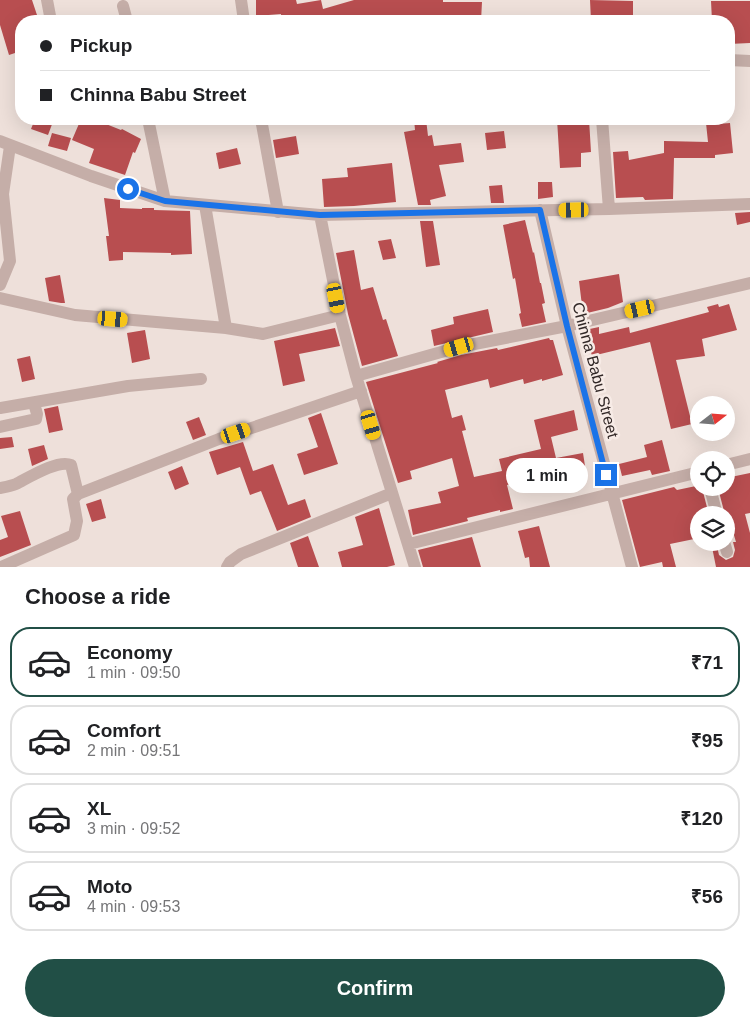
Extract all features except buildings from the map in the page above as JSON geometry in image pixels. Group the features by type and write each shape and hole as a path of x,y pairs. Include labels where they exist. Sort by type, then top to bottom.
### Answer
{"street":[{"path":"47,0 50,15"},
{"path":"241,0 243,15"},
{"path":"123,6 125,15"},
{"path":"735,60 750,61"},
{"path":"149,125 165,201"},
{"path":"262,125 278,212"},
{"path":"602,125 609,209"},
{"path":"0,285 10,261 2,194 5,144 165,201 278,212 320,215 750,204"},
{"path":"205,205 226,328"},
{"name":"Chinna Babu Street","path":"540,210 567,326 632,567"},
{"path":"320,215 340,315 356,376 416,567"},
{"path":"356,376 459,347 567,326 750,283"},
{"path":"0,298 75,315 226,328 263,334 340,315"},
{"path":"0,408 128,386 202,379"},
{"path":"1,567 74,535 77,521 73,499 78,494 219,439 361,391"},
{"path":"0,427 36,419 37,414 34,403"},
{"path":"735,463 750,459"},
{"path":"0,488 13,485 65,463 71,465 78,494"},
{"path":"409,544 690,474"},
{"path":"227,567 230,562 241,554 392,493"}],"route":[{"path":"128,189 165,201 320,215 540,210 567,326 606,475"}]}
